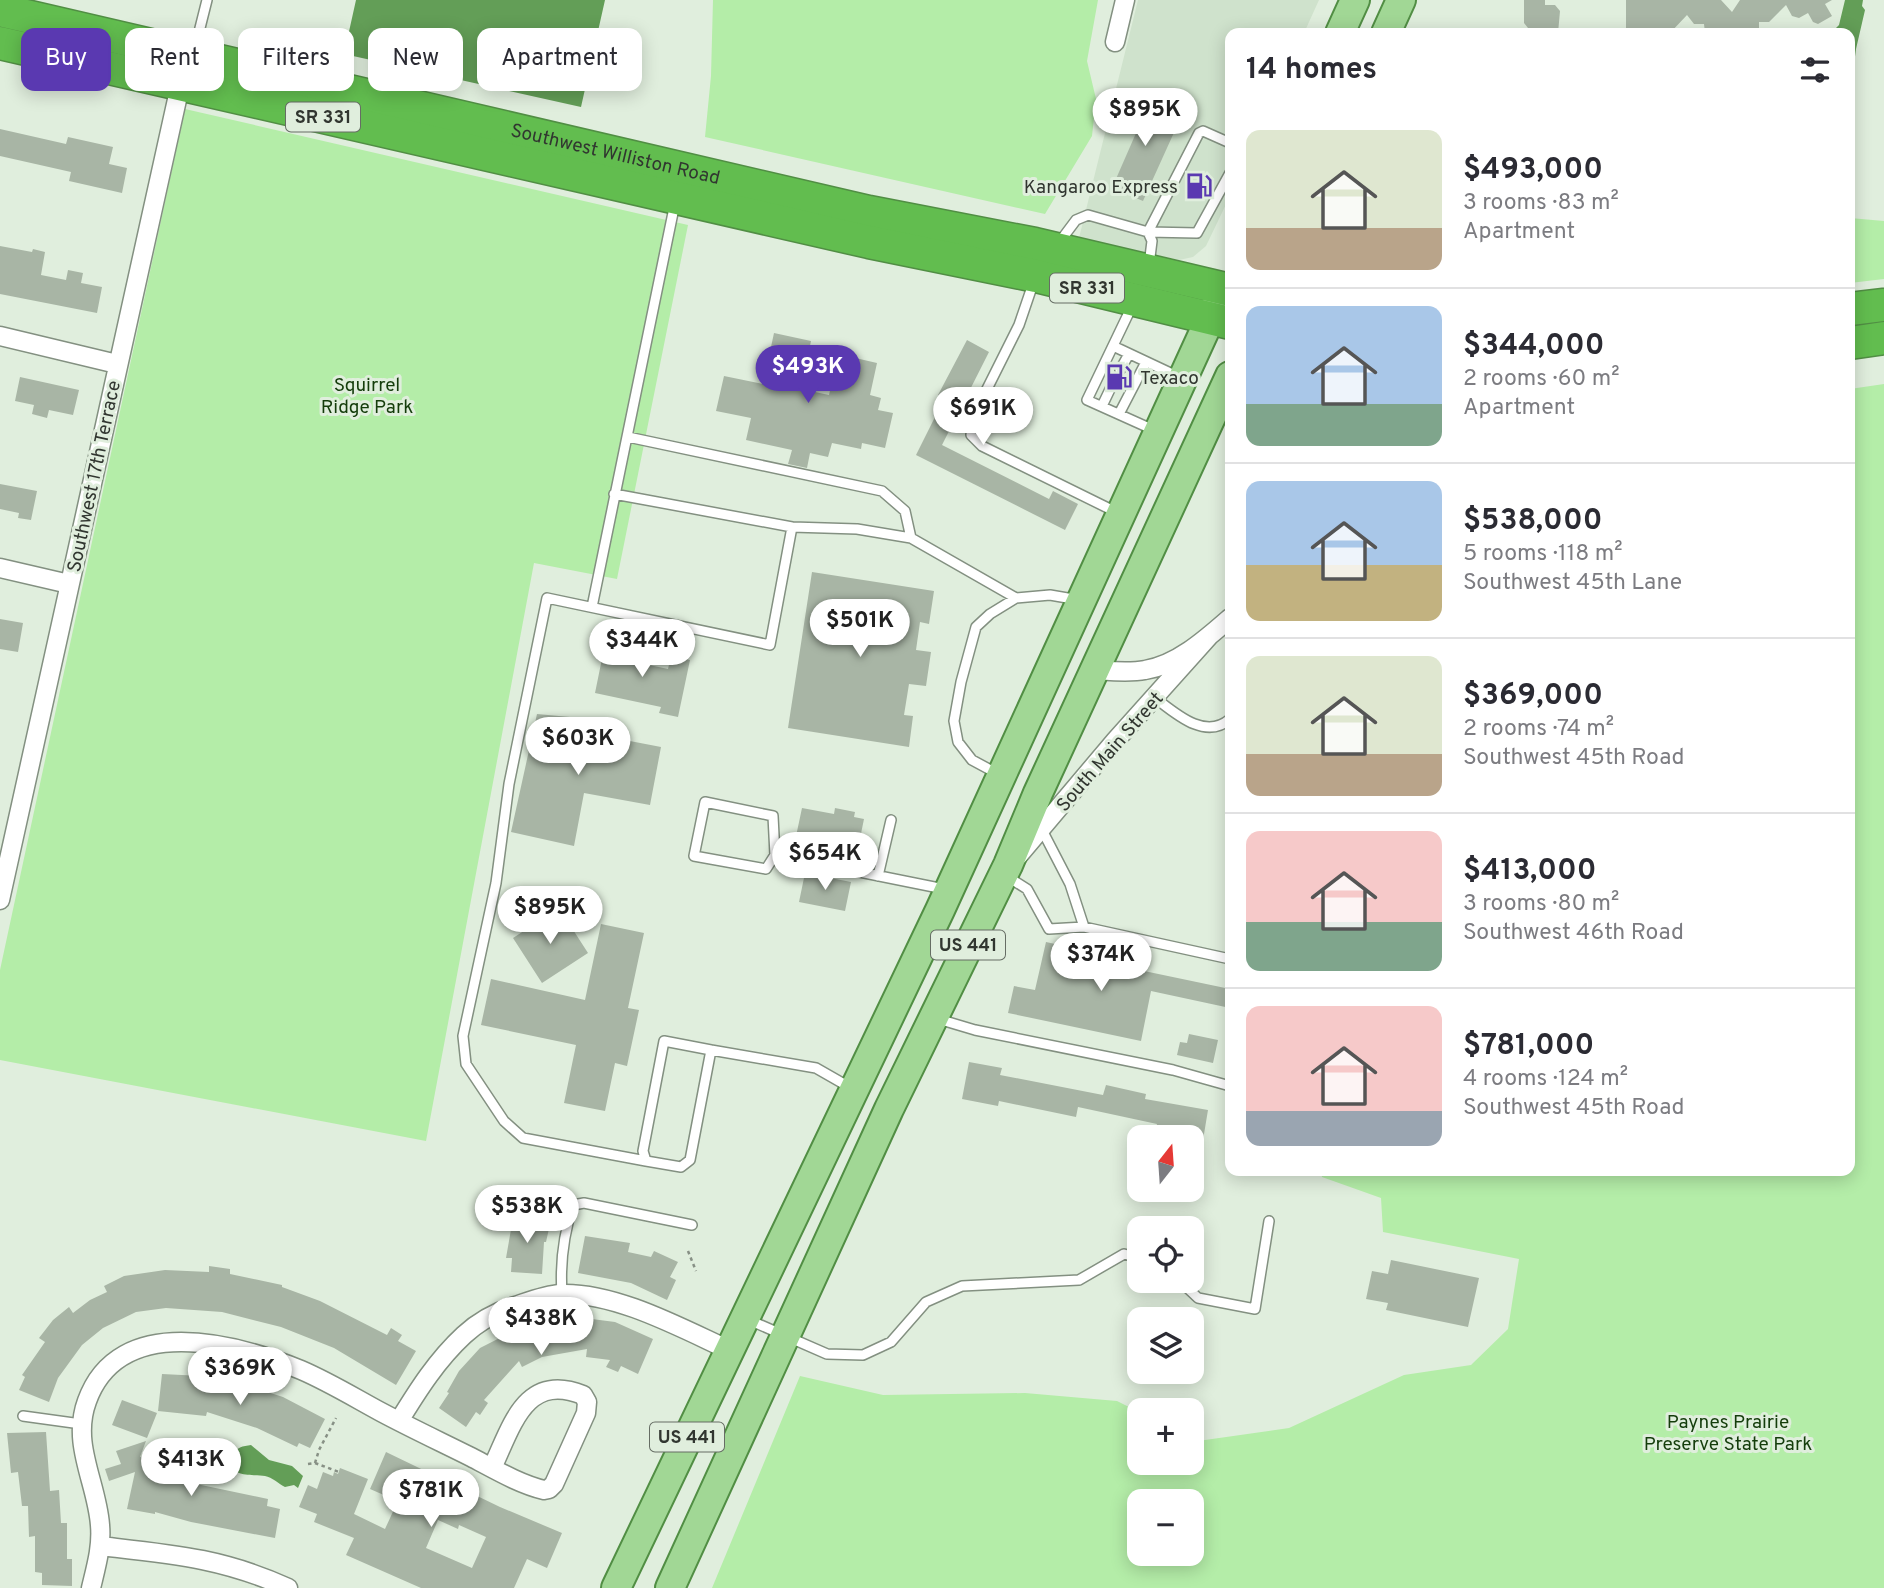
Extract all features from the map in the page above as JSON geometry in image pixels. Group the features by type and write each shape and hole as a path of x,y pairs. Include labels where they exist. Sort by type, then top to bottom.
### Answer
{"highway":[{"name":"Southwest Williston Road","path":"0,10 125,39"},
{"name":"Southwest Williston Road","path":"0,43 125,71"},
{"name":"Southwest Williston Road","path":"224,63 680,183 869,243 1036,276 1220,320"},
{"name":"Southwest Williston Road","path":"215,91 680,183 869,212 1225,283"},
{"path":"1855,308 1884,304"},
{"path":"1855,342 1884,338"}],"main road":[{"path":"1342,28 1355,0"},
{"path":"1388,28 1401,0"},
{"name":"US 441","path":"616,1588 949,890 1182,379 1220,320 1225,298"},
{"name":"US 441","path":"670,1588 889,1109 1005,870 1225,387"},
{"path":"1024,727 1053,695 1072,680 1095,670"},
{"path":"1002,776 1038,793"},
{"path":"855,1090 889,1109"},
{"path":"729,1350 771,1369"}],"street":[{"path":"1115,42 1125,0"},
{"name":"Southwest 17th Terrace","path":"0,900 5,852 69,584 178,91"},
{"path":"0,337 117,364"},
{"path":"0,568 69,584"},
{"name":"South Main Street","path":"1005,870 1025,850 1154,697 1225,622"},
{"name":"South Main Street","path":"1095,670 1142,671 1159,667 1210,635"},
{"path":"399,1420 434,1368 465,1334 500,1311 538,1298 562,1294 592,1297 654,1316 729,1350"},
{"path":"92,1588 100,1546 99,1517 81,1438 81,1424 88,1399 102,1371 134,1349 171,1342 196,1343 264,1357 302,1371 492,1468 536,1488 549,1489 559,1473 586,1413 587,1402 583,1395 559,1388 538,1393 527,1401 492,1468"},
{"path":"100,1546 173,1554 226,1564 288,1588"}],"lane":[{"path":"200,28 207,0"},
{"path":"1148,232 1199,133 1203,131 1225,140"},
{"path":"1055,248 1076,220 1088,215 1148,232 1197,233 1225,182"},
{"path":"592,607 680,183"},
{"path":"1148,232 1152,241 1148,270"},
{"path":"1036,276 1019,324 973,418 971,435 982,446 1121,515"},
{"path":"1136,299 1087,400 1158,432"},
{"path":"1113,346 1182,379"},
{"path":"1120,370 1129,354"},
{"path":"1119,414 1146,362"},
{"path":"1102,407 1113,383"},
{"path":"628,437 882,491 905,511 911,538"},
{"path":"614,494 792,527 857,529 911,538 1016,598"},
{"path":"711,1050 690,1160 681,1167 523,1139 504,1121 466,1064 463,1036 496,883 509,784 547,598 770,645 792,527"},
{"path":"1002,776 972,760 958,742 954,721 976,627 990,614 1016,598 1051,595 1082,600"},
{"path":"1154,697 1185,721 1205,727 1225,723"},
{"path":"705,802 773,816 775,855 766,869 694,856 705,802"},
{"path":"878,876 891,820"},
{"path":"1042,830 1070,884 1084,927"},
{"path":"775,855 949,890"},
{"path":"1005,870 1027,889 1049,929 1084,927 1225,958"},
{"path":"933,1017 975,1030 1172,1070 1225,1085"},
{"path":"646,1161 643,1151 664,1041 816,1068 855,1090"},
{"path":"562,1294 561,1274 573,1205 584,1203 692,1225"},
{"path":"1193,1293 1198,1298 1255,1309 1269,1222"},
{"path":"744,1318 827,1354 863,1355 891,1342 926,1302 962,1286 1079,1280 1124,1254 1127,1255"},
{"path":"23,1416 81,1424"}],"path":[{"path":"688,1251 696,1271"},
{"path":"315,1463 336,1418"},
{"path":"308,1464 315,1463 339,1472"}],"shaded area":[{"path":"356,0 605,0 599,28 477,28 477,84 463,81 463,28 368,28 368,59 354,56 354,28 350,28"},
{"path":"1138,0 1319,0 1306,28 1225,28 1225,206 1206,246 1193,257 1179,260 1079,238"},
{"path":"1845,0 1863,0 1862,6 1865,10 1855,56 1855,28 1836,28"},
{"path":"509,91 585,91 581,107"},
{"path":"251,1445 269,1460 292,1466 303,1476 298,1488 294,1485 285,1487 268,1477 242,1474 233,1469 234,1453"}],"green space":[{"path":"713,0 1098,0 1087,61 1096,99 1092,136 1045,214 705,137 711,76"},
{"name":"Squirrel Ridge Park","path":"185,109 688,225 617,579 534,563 426,1141 0,1060 0,970"},
{"path":"1855,218 1884,221 1884,279 1855,282"},
{"name":"Paynes Prairie Preserve State Park","path":"1884,384 1884,1588 712,1588 800,1376 883,1395 1025,1393 1117,1401 1127,1406 1127,1475 1204,1475 1204,1440 1289,1428 1404,1375 1471,1365 1508,1329 1519,1259 1383,1232 1381,1198 1322,1176 1855,1176 1855,388"}],"building":[{"path":"1524,0 1545,0 1545,5 1555,5 1560,11 1558,28 1528,28 1524,23"},
{"path":"1626,0 1721,0 1732,12 1740,0 1832,0 1825,4 1832,16 1818,24 1813,22 1808,13 1799,18 1792,16 1786,5 1769,22 1759,22 1759,28 1704,28 1704,24 1694,24 1687,15 1675,28 1626,28"},
{"path":"1135,97 1181,117 1143,201 1112,188 1140,124 1126,118"},
{"path":"0,129 66,144 68,137 113,147 109,164 127,168 122,193 69,181 71,172 0,156"},
{"path":"0,246 45,252 41,275 66,280 68,270 83,273 81,283 102,287 97,313 0,294"},
{"path":"774,333 811,341 801,389 829,395 838,354 877,363 870,395 881,398 878,410 893,413 885,448 862,443 861,449 832,443 828,457 810,453 807,468 788,464 792,450 746,440 751,418 716,411 724,376 763,384"},
{"path":"967,340 989,352 942,445 1049,499 1053,491 1078,504 1065,530 916,455 945,397 938,395"},
{"path":"20,377 79,390 73,415 49,410 47,418 32,414 34,405 15,401"},
{"path":"0,484 37,491 31,520 18,518 19,513 0,509"},
{"path":"812,572 934,591 929,624 920,622 916,650 931,652 926,686 909,684 904,715 913,716 909,747 788,728"},
{"path":"0,619 23,623 18,652 0,649"},
{"path":"606,639 630,644 627,654 641,657 640,663 668,669 671,656 690,660 678,717 659,713 661,707 595,693"},
{"path":"537,714 581,718 578,731 661,747 650,805 584,793 574,846 511,832"},
{"path":"802,808 834,814 835,808 855,812 854,817 864,819 857,853 795,841"},
{"path":"805,873 851,882 845,911 799,902"},
{"path":"559,908 588,953 542,983 513,938"},
{"path":"601,924 644,933 628,1008 639,1010 627,1066 615,1063 605,1111 564,1103 576,1045 481,1025 491,979 585,1000"},
{"path":"1066,939 1086,943 1082,958 1225,988 1225,1007 1151,991 1141,1041 1008,1013 1014,986 1035,990 1046,942 1064,946"},
{"path":"1189,1034 1218,1040 1213,1063 1177,1055 1180,1042 1187,1043"},
{"path":"969,1062 1002,1068 1000,1075 1103,1095 1106,1085 1146,1094 1145,1099 1208,1110 1204,1134 1204,1125 1157,1125 1078,1107 1076,1117 999,1101 998,1106 962,1099"},
{"path":"527,1217 550,1224 544,1242 542,1274 511,1272 512,1258 506,1258 513,1218 526,1220"},
{"path":"585,1236 630,1243 628,1252 651,1257 654,1251 678,1262 670,1277 676,1280 667,1300 631,1283 578,1273"},
{"path":"1391,1260 1479,1278 1468,1327 1386,1310 1388,1303 1366,1299 1372,1271 1388,1274"},
{"path":"209,1266 230,1269 230,1274 282,1285 387,1335 391,1328 402,1335 398,1341 416,1351 396,1385 334,1348 281,1327 222,1312 166,1308 136,1312 103,1328 82,1345 58,1378 49,1402 19,1390 25,1377 22,1375 45,1342 39,1338 53,1320 69,1307 73,1313 90,1300 107,1292 104,1286 124,1276 165,1270 209,1272"},
{"path":"561,1315 615,1322 653,1339 638,1374 621,1366 618,1372 606,1367 610,1360 586,1357 587,1349 542,1357 522,1367 519,1361 484,1400 488,1403 480,1415 476,1412 466,1427 439,1408 459,1371 480,1348 533,1321"},
{"path":"162,1374 202,1376 236,1382 283,1397 325,1419 310,1448 299,1443 297,1447 257,1428 207,1412 206,1416 158,1411"},
{"path":"122,1400 157,1413 147,1438 112,1425"},
{"path":"46,1432 50,1491 59,1490 61,1523 67,1523 67,1559 72,1559 72,1586 42,1585 42,1573 35,1572 35,1536 29,1537 28,1506 22,1506 18,1472 11,1473 7,1433"},
{"path":"146,1441 140,1457 155,1452 163,1477 268,1499 267,1506 280,1509 275,1538 191,1522 155,1512 127,1509 135,1472 109,1481 105,1469 121,1464 116,1451"},
{"path":"386,1452 500,1507 562,1533 547,1568 527,1559 514,1588 421,1588 346,1555 354,1538 314,1522 317,1514 299,1507 308,1485 317,1489 323,1472 333,1476 334,1472 338,1474 340,1468 368,1479 354,1514 385,1529 396,1505 391,1503 393,1499 370,1489","holes":["438,1520 458,1529 459,1525 486,1537 472,1568 426,1548"]}],"place":[{"name":"Kangaroo Express","path":"1199,186"},
{"name":"Texaco","path":"1119,377"}]}
